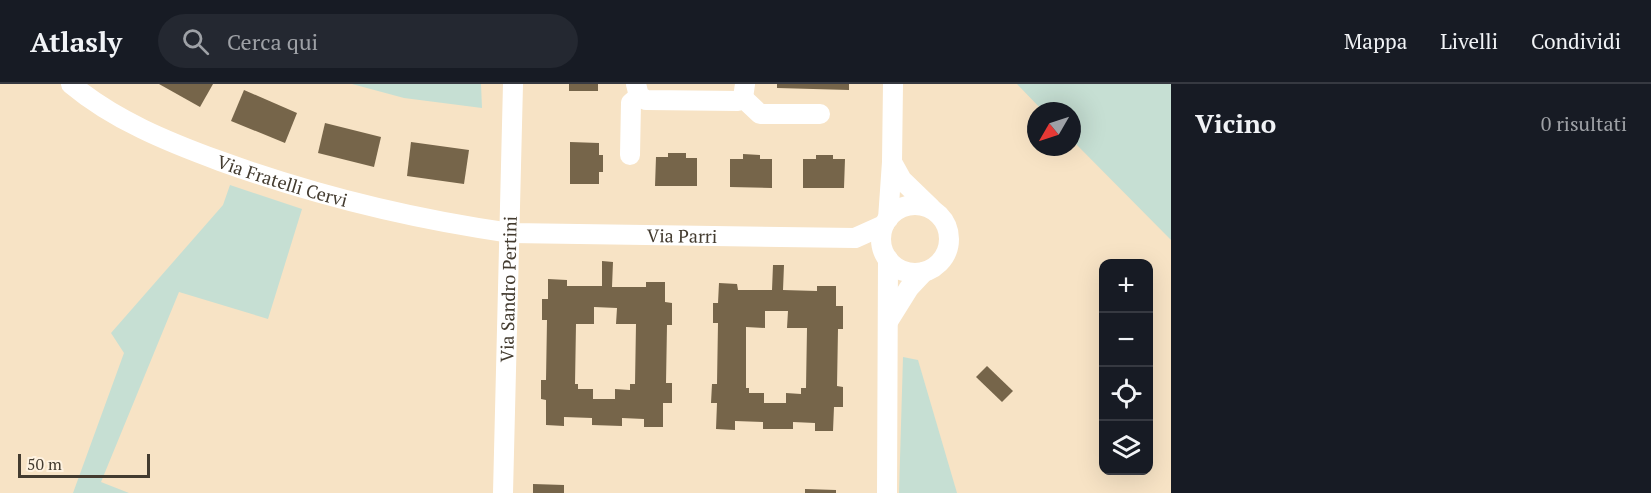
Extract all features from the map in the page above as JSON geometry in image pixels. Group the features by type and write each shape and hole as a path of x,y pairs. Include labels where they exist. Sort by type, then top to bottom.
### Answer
{"street":[{"name":"Via Fratelli Cervi","path":"71,84 134,125 276,181 427,219 511,232"},
{"name":"Via Sandro Pertini","path":"504,493 513,84"},
{"path":"887,493 889,320 887,258 881,243 886,222 892,162 893,84"},
{"path":"630,155 631,103 638,90 646,100 738,101 744,91 760,114 820,114"},
{"path":"889,320 909,288 924,272 941,261 950,243 946,223 902,180 892,162"},
{"path":"886,222 896,210 907,205 920,204 931,208"},
{"name":"Via Parri","path":"855,238 886,222"},
{"name":"Via Parri","path":"511,232 855,238 871,245 887,258"},
{"path":"887,258 904,271 924,272"}],"green space":[{"path":"352,84 481,84 482,108 404,98"},
{"path":"1017,84 1171,84 1171,240 1081,149 1081,102 1034,102"},
{"path":"230,185 302,209 268,319 179,292 101,482 129,493 73,493 124,353 111,333 223,205"},
{"path":"903,357 918,360 957,493 899,493"}],"building":[{"path":"159,84 213,84 200,107"},
{"path":"569,84 598,84 598,91 569,91"},
{"path":"777,84 849,84 849,90 777,88"},
{"path":"244,90 297,113 285,143 231,121"},
{"path":"325,123 381,137 374,167 318,153"},
{"path":"411,142 469,150 464,184 407,176"},
{"path":"570,142 599,143 599,155 603,155 603,172 599,172 599,184 570,184"},
{"path":"668,153 686,153 686,158 697,158 697,186 655,186 656,157 668,157"},
{"path":"743,154 760,155 760,159 772,159 772,188 730,187 730,159 743,159"},
{"path":"816,155 833,155 833,159 845,159 844,188 803,188 803,159 816,159"},
{"path":"602,261 613,262 612,287 646,287 646,282 665,282 665,302 672,303 672,325 667,325 666,383 672,383 672,403 663,403 663,427 644,427 644,419 622,418 622,426 592,425 592,418 564,417 564,426 546,425 546,400 541,399 541,380 546,380 547,320 542,320 542,299 548,299 548,279 567,280 567,286 602,286","holes":["594,307 617,308 616,324 636,324 635,384 630,384 630,390 615,389 615,399 593,399 593,389 578,389 578,384 575,384 576,324 594,324"]},
{"path":"773,265 784,265 783,290 817,291 817,286 836,286 836,306 843,306 843,329 838,329 837,386 843,387 843,407 834,407 833,431 815,431 815,423 793,422 793,429 763,429 763,422 735,421 735,430 716,429 717,403 711,403 712,384 717,384 718,323 713,323 713,303 718,303 719,283 737,284 738,290 772,290","holes":["765,311 788,311 787,328 807,328 806,388 801,388 801,394 786,393 786,403 764,403 764,393 749,393 749,388 746,388 746,327 765,328"]},
{"path":"987,366 1013,391 1002,402 976,377"},
{"path":"533,484 564,485 564,493 533,493"},
{"path":"805,489 836,490 836,493 805,493"}]}
